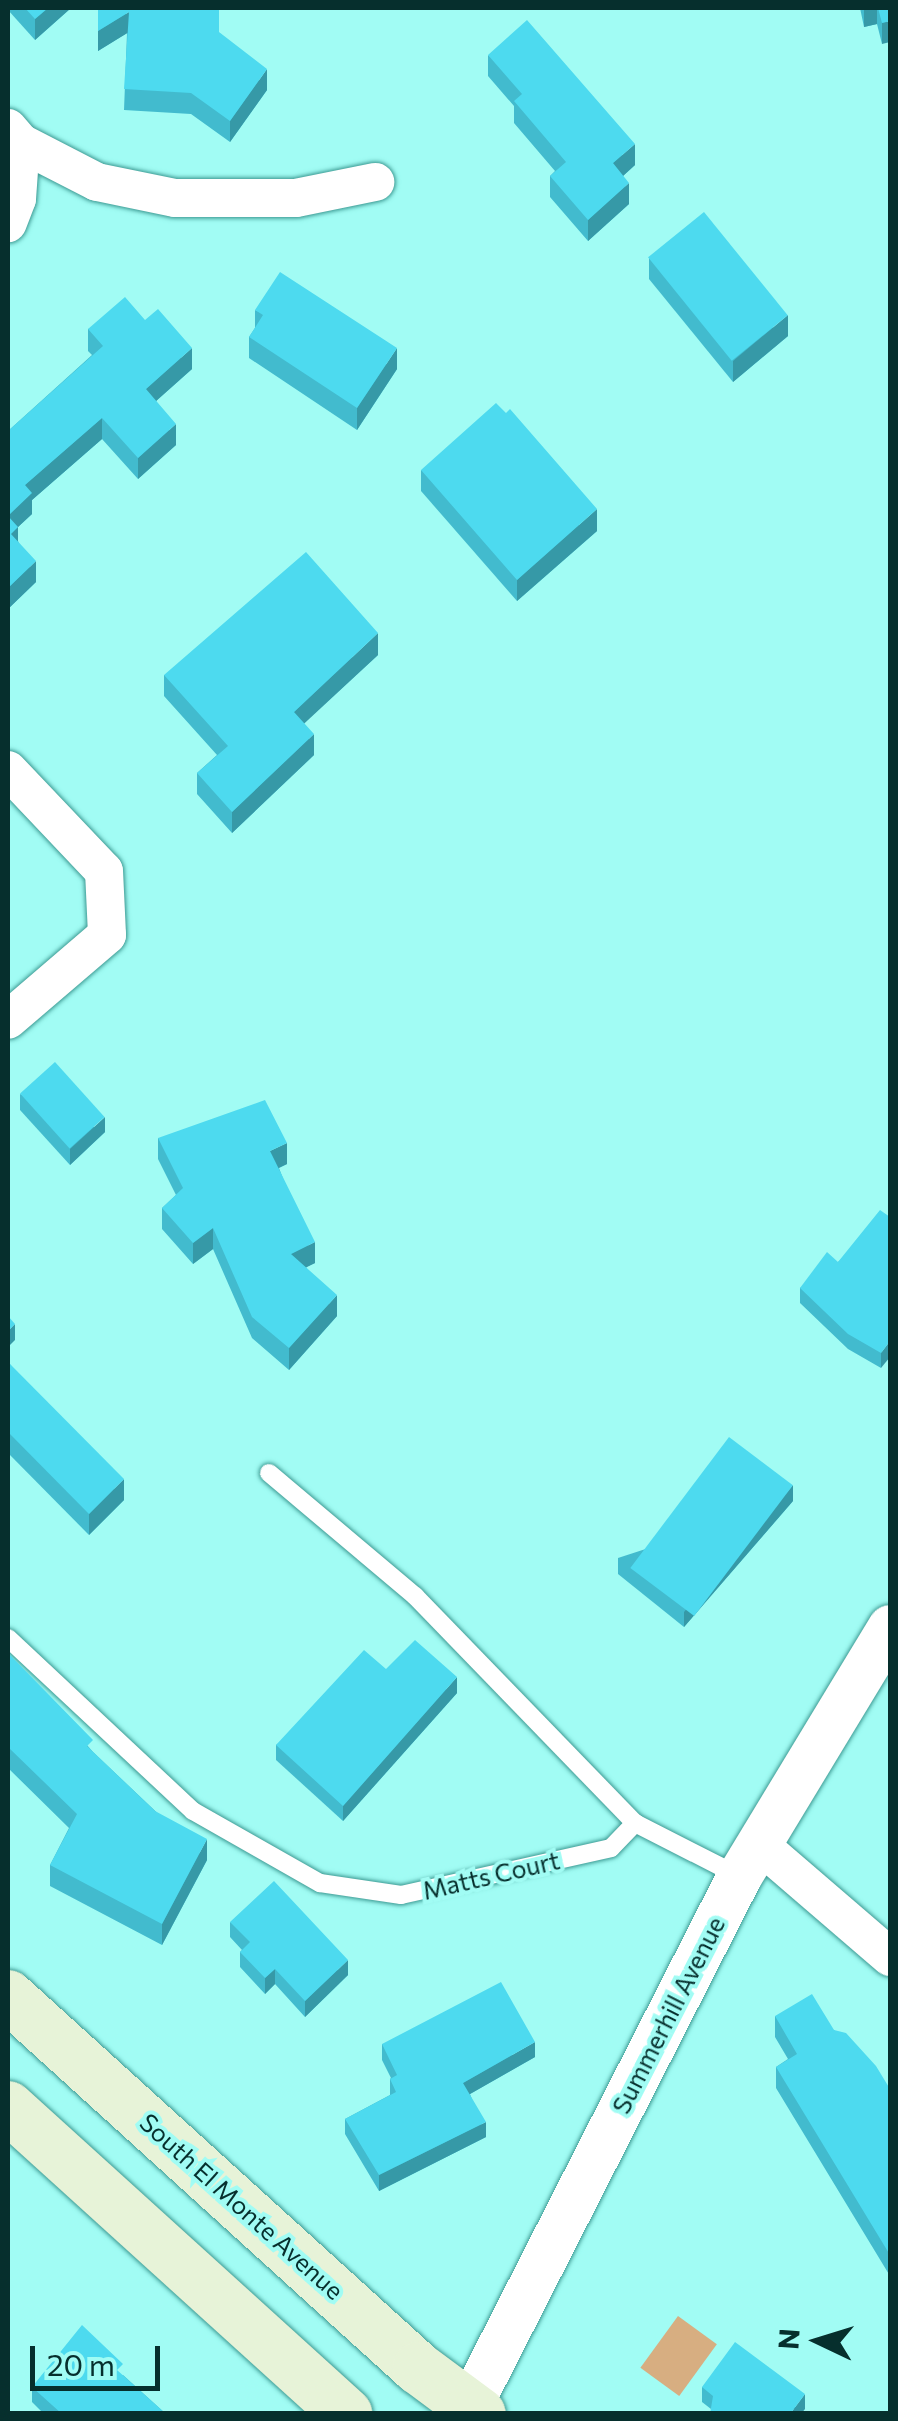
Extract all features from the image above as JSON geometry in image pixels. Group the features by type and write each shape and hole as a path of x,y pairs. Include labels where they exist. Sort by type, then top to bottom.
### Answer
{"main road":[{"name":"South El Monte Avenue","path":"8,1996 418,2368 471,2411"},
{"path":"8,2107 347,2414"},
{"path":"271,2348 301,2414"}],"street":[{"path":"14,136 97,182 176,198 296,198 375,182"},
{"path":"8,223 18,199 14,136"},
{"path":"8,770 104,871 107,935 8,1020"},
{"name":"Summerhill Avenue","path":"471,2411 750,1861 890,1628"},
{"path":"750,1861 890,1957"}],"lane":[{"path":"269,1472 415,1596 635,1823 750,1861"},
{"name":"Matts Court","path":"8,1638 193,1811 320,1883 401,1896 611,1848 635,1823"}],"shaded area":[{"path":"678,2316 717,2344 679,2396 640,2368"}],"building":[{"path":"25,8 48,8 35,19"},
{"path":"98,8 219,8 219,32 267,69 230,121 191,93 124,89 129,12 98,31"},
{"path":"878,8 890,8 890,21 882,23"},
{"path":"527,20 635,144 613,163 629,183 588,220 550,176 566,162 514,101 522,94 488,55"},
{"path":"704,212 788,315 732,361 648,257"},
{"path":"280,272 397,348 357,408 249,337 263,315 255,310"},
{"path":"125,297 145,320 158,309 192,348 146,389 176,424 138,458 102,418 25,485 32,493 8,516 8,431 103,346 88,329"},
{"path":"496,403 506,413 510,409 597,509 517,580 421,470"},
{"path":"8,516 18,527 11,534 36,561 8,588"},
{"path":"306,552 378,633 294,712 314,734 232,812 197,773 228,746 164,675"},
{"path":"55,1062 105,1117 70,1148 20,1093"},
{"path":"265,1100 287,1143 270,1151 315,1242 291,1254 337,1295 289,1348 252,1317 213,1228 193,1243 162,1208 183,1188 158,1138"},
{"path":"880,1210 890,1217 890,1341 881,1353 848,1334 800,1288 827,1252 838,1262"},
{"path":"8,1362 124,1479 89,1514 8,1432"},
{"path":"729,1437 793,1485 694,1616 630,1568"},
{"path":"415,1640 457,1677 343,1806 276,1745 364,1650 386,1669"},
{"path":"8,1653 93,1740 87,1746 155,1811 207,1839 162,1924 50,1865 77,1814 8,1747"},
{"path":"274,1881 348,1960 305,2001 275,1969 265,1978 240,1952 250,1942 230,1922"},
{"path":"501,1982 535,2042 463,2083 486,2122 379,2175 345,2119 396,2092 390,2079 397,2075 382,2044"},
{"path":"812,1994 834,2030 846,2033 876,2066 890,2089 890,2255 776,2067 797,2054 775,2016"},
{"path":"82,2325 123,2364 117,2370 166,2414 62,2414 32,2387"},
{"path":"735,2342 805,2394 790,2414 710,2414 713,2396 702,2387"}]}
